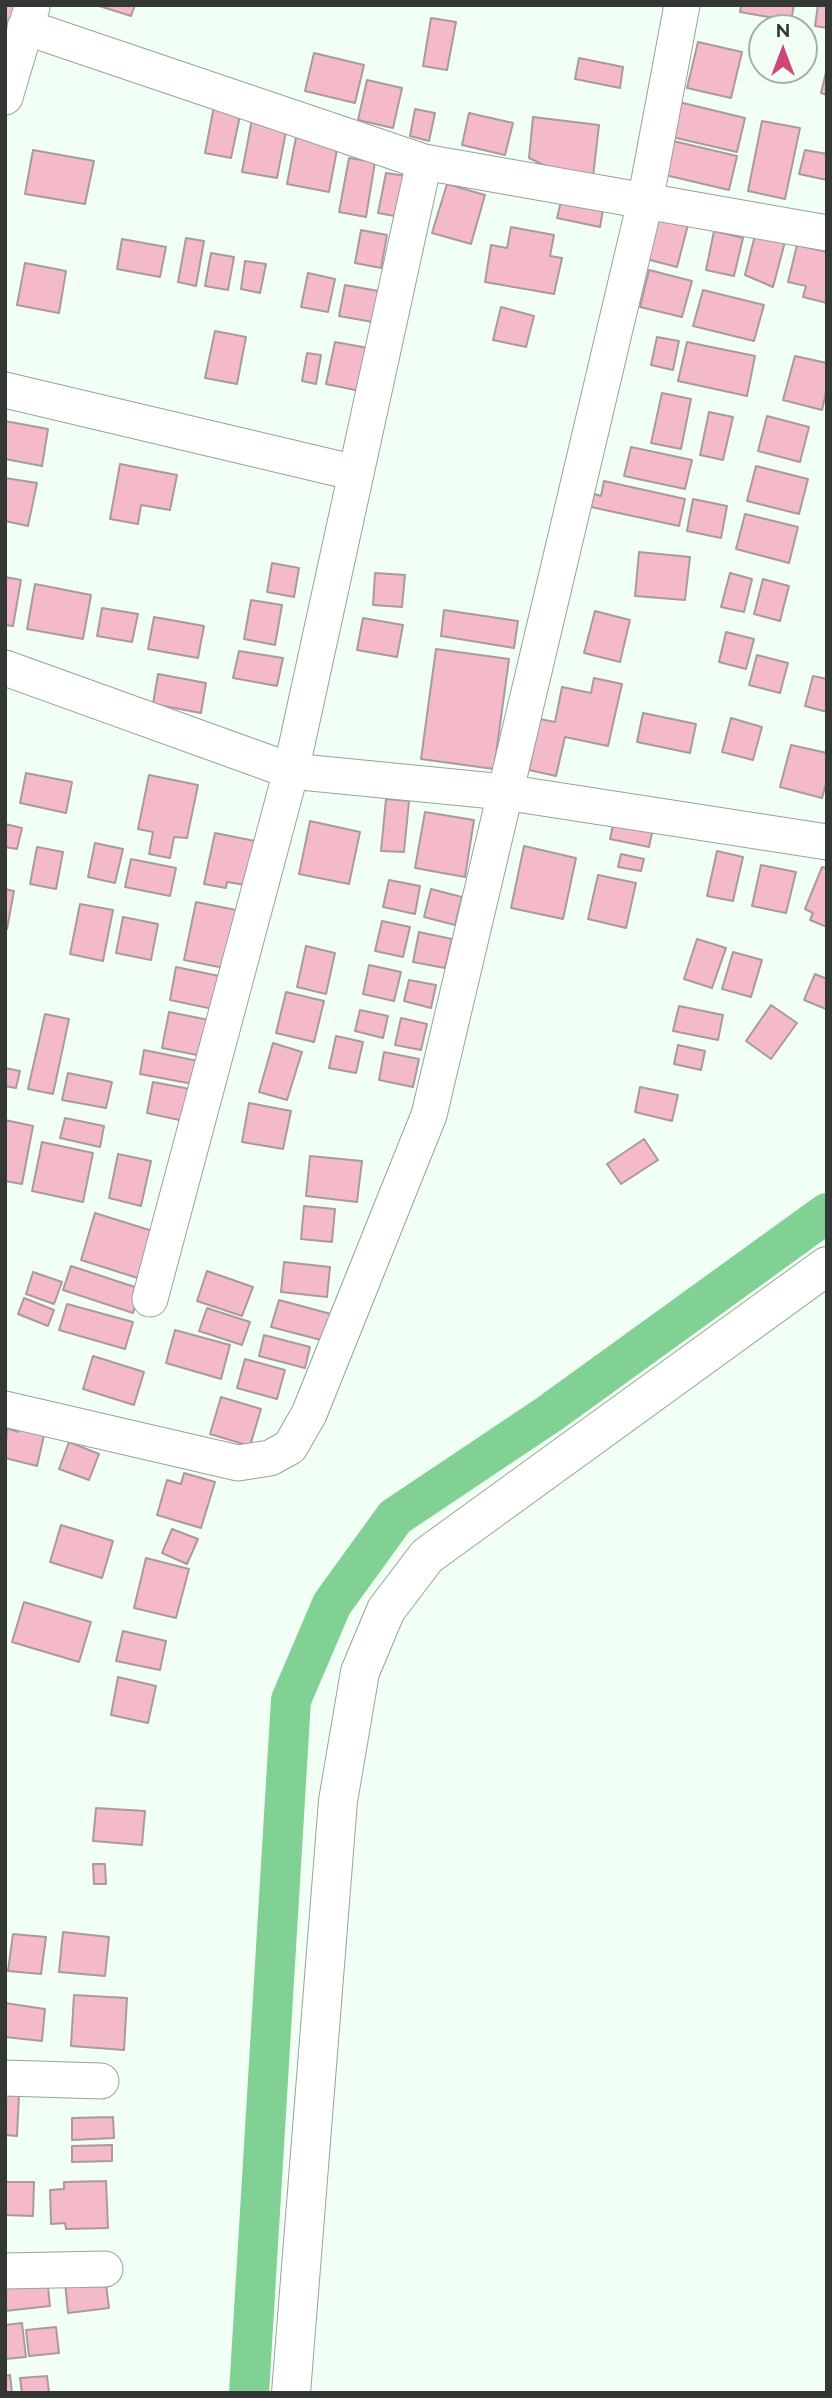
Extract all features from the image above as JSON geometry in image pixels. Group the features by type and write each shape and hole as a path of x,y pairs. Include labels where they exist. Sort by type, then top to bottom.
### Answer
{"street":[{"path":"5,1409 237,1463 270,1458 289,1447 309,1414 429,1115 503,792 645,202 682,5"},
{"path":"5,97 29,16 424,162 827,233"},
{"path":"150,1299 291,771 424,162"},
{"path":"5,390 356,473"},
{"path":"5,668 291,771 503,792 826,836"},
{"path":"291,2393 338,1801 360,1672 386,1610 427,1556 827,1266"},
{"path":"5,2078 102,2081"},
{"path":"5,2271 104,2269"}],"building":[{"path":"5,5 17,5 13,22 5,20"},
{"path":"96,5 135,5 131,16"},
{"path":"741,5 794,5 792,14 740,12"},
{"path":"818,5 827,5 827,28 818,26"},
{"path":"431,18 456,22 447,70 423,66"},
{"path":"698,42 742,52 731,98 687,88"},
{"path":"314,53 364,65 355,103 305,91"},
{"path":"579,58 623,67 620,88 575,79"},
{"path":"827,68 827,95 821,93"},
{"path":"367,80 402,88 393,128 358,120"},
{"path":"679,102 745,118 737,152 672,137"},
{"path":"214,106 241,111 231,158 205,153"},
{"path":"415,109 435,113 429,141 410,136"},
{"path":"469,113 513,123 505,155 462,145"},
{"path":"253,114 288,121 277,178 242,172"},
{"path":"533,117 599,125 593,177 560,173 529,158"},
{"path":"762,121 800,128 785,199 748,191"},
{"path":"297,132 339,139 329,192 287,184"},
{"path":"669,140 737,156 729,190 661,174"},
{"path":"33,150 94,161 85,204 25,194"},
{"path":"805,150 827,154 827,180 799,174"},
{"path":"349,158 375,162 366,217 339,212"},
{"path":"386,173 407,176 400,217 378,213"},
{"path":"447,184 485,195 471,244 432,233"},
{"path":"562,197 604,204 600,227 557,218"},
{"path":"658,213 689,221 677,267 646,259"},
{"path":"511,227 554,235 550,256 562,258 554,294 485,282 491,245 507,248"},
{"path":"361,230 387,235 381,268 355,263"},
{"path":"714,231 743,238 734,276 706,270"},
{"path":"756,231 786,238 773,287 745,275"},
{"path":"186,238 204,241 196,286 178,282"},
{"path":"122,239 166,247 160,277 117,269"},
{"path":"797,245 827,252 827,303 803,297 806,286 788,282"},
{"path":"211,253 234,257 228,290 205,286"},
{"path":"245,261 266,264 260,293 241,289"},
{"path":"25,263 66,271 59,313 17,305"},
{"path":"649,270 692,281 682,317 640,307"},
{"path":"308,273 335,279 328,312 301,307"},
{"path":"345,285 384,292 378,323 339,316"},
{"path":"703,290 764,305 754,341 693,326"},
{"path":"501,307 534,316 526,347 493,340"},
{"path":"215,331 246,337 237,384 205,378"},
{"path":"657,337 679,341 673,370 651,365"},
{"path":"335,342 368,348 360,391 326,384"},
{"path":"687,342 755,356 747,396 678,381"},
{"path":"307,353 321,355 316,384 302,381"},
{"path":"795,356 827,363 827,388 822,410 783,400"},
{"path":"662,393 691,399 681,449 651,443"},
{"path":"709,412 733,417 723,460 700,455"},
{"path":"767,416 809,427 800,462 758,451"},
{"path":"5,421 48,429 42,466 5,459"},
{"path":"631,447 692,460 685,489 624,476"},
{"path":"120,464 177,475 170,510 141,505 138,524 110,519"},
{"path":"756,466 808,479 799,514 747,501"},
{"path":"5,478 37,483 28,526 5,521"},
{"path":"604,481 685,499 679,526 591,507 594,494 601,496"},
{"path":"693,499 727,506 721,538 687,531"},
{"path":"745,514 798,527 789,563 736,549"},
{"path":"639,552 690,557 685,600 635,596"},
{"path":"272,563 299,568 294,597 267,592"},
{"path":"375,573 405,575 402,607 373,605"},
{"path":"730,573 752,579 744,612 721,607"},
{"path":"5,577 21,580 13,626 5,625"},
{"path":"763,579 789,586 780,621 754,614"},
{"path":"35,584 91,595 83,639 27,629"},
{"path":"251,600 282,605 275,645 244,639"},
{"path":"102,608 138,614 132,642 97,636"},
{"path":"444,610 518,621 514,648 441,636"},
{"path":"595,611 630,620 620,662 584,653"},
{"path":"154,617 204,626 198,658 148,649"},
{"path":"363,618 403,625 397,657 357,650"},
{"path":"726,632 754,639 746,669 719,662"},
{"path":"436,649 509,659 494,769 421,759"},
{"path":"239,651 283,658 277,686 233,678"},
{"path":"757,655 788,663 780,693 749,685"},
{"path":"158,674 206,683 201,713 153,704"},
{"path":"813,676 827,679 827,712 805,706"},
{"path":"594,678 622,684 608,746 565,737 556,776 529,770 540,719 555,722 562,687 591,693"},
{"path":"643,713 696,724 690,753 637,742"},
{"path":"731,718 762,727 753,760 722,752"},
{"path":"791,745 827,753 827,780 822,798 780,787"},
{"path":"26,773 72,782 66,813 20,803"},
{"path":"149,775 198,785 187,838 174,837 170,858 149,854 153,832 138,829"},
{"path":"386,799 409,801 404,852 381,851"},
{"path":"425,812 474,820 465,877 415,868"},
{"path":"614,820 653,828 649,847 610,839"},
{"path":"310,821 360,832 349,884 299,874"},
{"path":"5,824 22,828 17,849 5,847"},
{"path":"215,833 260,842 251,886 227,882 226,888 204,884"},
{"path":"95,843 123,849 115,883 88,877"},
{"path":"524,846 576,858 563,919 511,908"},
{"path":"37,847 63,852 56,889 30,884"},
{"path":"717,851 743,857 733,901 707,896"},
{"path":"621,854 644,859 641,871 618,867"},
{"path":"131,859 176,868 170,896 125,887"},
{"path":"761,865 796,872 786,913 752,906"},
{"path":"822,867 827,868 827,927 810,920 813,913 805,909"},
{"path":"598,875 636,883 626,928 588,919"},
{"path":"389,880 420,886 415,914 383,907"},
{"path":"5,889 14,891 7,929 5,929"},
{"path":"431,889 462,897 455,925 424,917"},
{"path":"196,902 241,911 229,969 184,960"},
{"path":"80,904 113,910 103,961 70,954"},
{"path":"123,917 158,924 151,960 116,953"},
{"path":"382,921 410,927 403,957 375,951"},
{"path":"419,932 452,939 445,968 413,962"},
{"path":"697,939 726,948 712,988 684,979"},
{"path":"306,946 335,953 326,994 297,987"},
{"path":"733,952 762,960 751,997 722,989"},
{"path":"369,965 401,972 394,1001 363,994"},
{"path":"176,967 219,976 213,1009 170,1000"},
{"path":"815,974 827,979 826,1009 804,1000"},
{"path":"409,980 436,985 431,1008 404,1001"},
{"path":"286,992 324,1001 314,1042 276,1033"},
{"path":"771,1005 797,1023 771,1059 746,1041"},
{"path":"679,1006 723,1015 718,1040 673,1031"},
{"path":"360,1010 388,1016 383,1038 355,1031"},
{"path":"169,1012 214,1021 207,1057 162,1048"},
{"path":"45,1014 69,1019 53,1094 28,1089"},
{"path":"401,1018 427,1024 421,1050 395,1045"},
{"path":"336,1036 363,1042 356,1073 329,1068"},
{"path":"273,1043 302,1052 287,1100 259,1092"},
{"path":"678,1045 705,1051 701,1070 674,1064"},
{"path":"144,1050 198,1061 193,1084 140,1074"},
{"path":"384,1052 419,1059 413,1087 379,1080"},
{"path":"5,1068 20,1071 16,1088 5,1086"},
{"path":"68,1073 112,1082 106,1108 62,1100"},
{"path":"153,1082 190,1089 184,1121 147,1113"},
{"path":"640,1087 678,1095 672,1121 635,1112"},
{"path":"249,1103 291,1111 283,1149 242,1142"},
{"path":"65,1118 104,1126 100,1147 60,1138"},
{"path":"5,1120 33,1126 22,1184 5,1181"},
{"path":"644,1139 658,1160 621,1184 607,1164"},
{"path":"42,1142 93,1153 83,1202 32,1191"},
{"path":"118,1154 151,1161 141,1206 109,1198"},
{"path":"310,1156 362,1161 357,1202 306,1196"},
{"path":"304,1206 335,1209 332,1242 301,1239"},
{"path":"95,1213 159,1233 144,1280 81,1260"},
{"path":"284,1262 330,1267 327,1297 281,1292"},
{"path":"71,1266 141,1289 133,1313 63,1290"},
{"path":"207,1271 253,1287 242,1316 197,1301"},
{"path":"33,1272 62,1282 54,1304 26,1294"},
{"path":"24,1298 54,1310 48,1326 18,1314"},
{"path":"279,1300 331,1314 325,1341 271,1327"},
{"path":"67,1304 133,1322 125,1349 59,1330"},
{"path":"207,1308 250,1322 242,1345 199,1331"},
{"path":"175,1330 230,1345 221,1379 166,1363"},
{"path":"264,1335 310,1347 305,1368 259,1356"},
{"path":"93,1356 144,1372 134,1405 83,1389"},
{"path":"245,1359 285,1370 277,1399 237,1388"},
{"path":"221,1397 261,1409 250,1446 210,1434"},
{"path":"20,1425 45,1431 37,1466 5,1458 7,1428 18,1432"},
{"path":"69,1442 99,1454 89,1480 59,1469"},
{"path":"184,1473 215,1482 201,1528 157,1515 167,1480 181,1484"},
{"path":"61,1525 113,1541 102,1578 50,1562"},
{"path":"172,1529 198,1539 187,1564 162,1553"},
{"path":"146,1558 189,1569 176,1618 134,1608"},
{"path":"24,1602 91,1622 79,1662 12,1642"},
{"path":"123,1631 166,1641 160,1670 116,1661"},
{"path":"118,1677 156,1686 148,1723 111,1715"},
{"path":"96,1808 145,1811 142,1845 93,1841"},
{"path":"93,1864 105,1864 106,1884 94,1884"},
{"path":"63,1932 109,1937 105,1976 59,1972"},
{"path":"13,1934 46,1937 41,1974 8,1971"},
{"path":"74,1995 127,1998 124,2050 71,2046"},
{"path":"5,2003 45,2009 42,2041 5,2037"},
{"path":"5,2094 19,2094 17,2136 5,2135"},
{"path":"113,2117 114,2138 72,2140 72,2118"},
{"path":"112,2145 112,2161 72,2162 72,2146"},
{"path":"106,2181 108,2228 66,2229 65,2223 51,2224 50,2190 64,2189 64,2182"},
{"path":"5,2182 34,2182 33,2216 5,2215"},
{"path":"47,2277 50,2306 5,2311 5,2282"},
{"path":"105,2277 109,2308 68,2313 65,2282"},
{"path":"22,2323 26,2357 5,2359 5,2325"},
{"path":"56,2327 59,2353 29,2356 26,2330"},
{"path":"10,2375 12,2393 5,2393 5,2376"},
{"path":"47,2376 49,2393 22,2393 20,2378"}],"waterway":[{"path":"249,2393 291,1700 332,1604 395,1517 549,1414 827,1213"}]}
